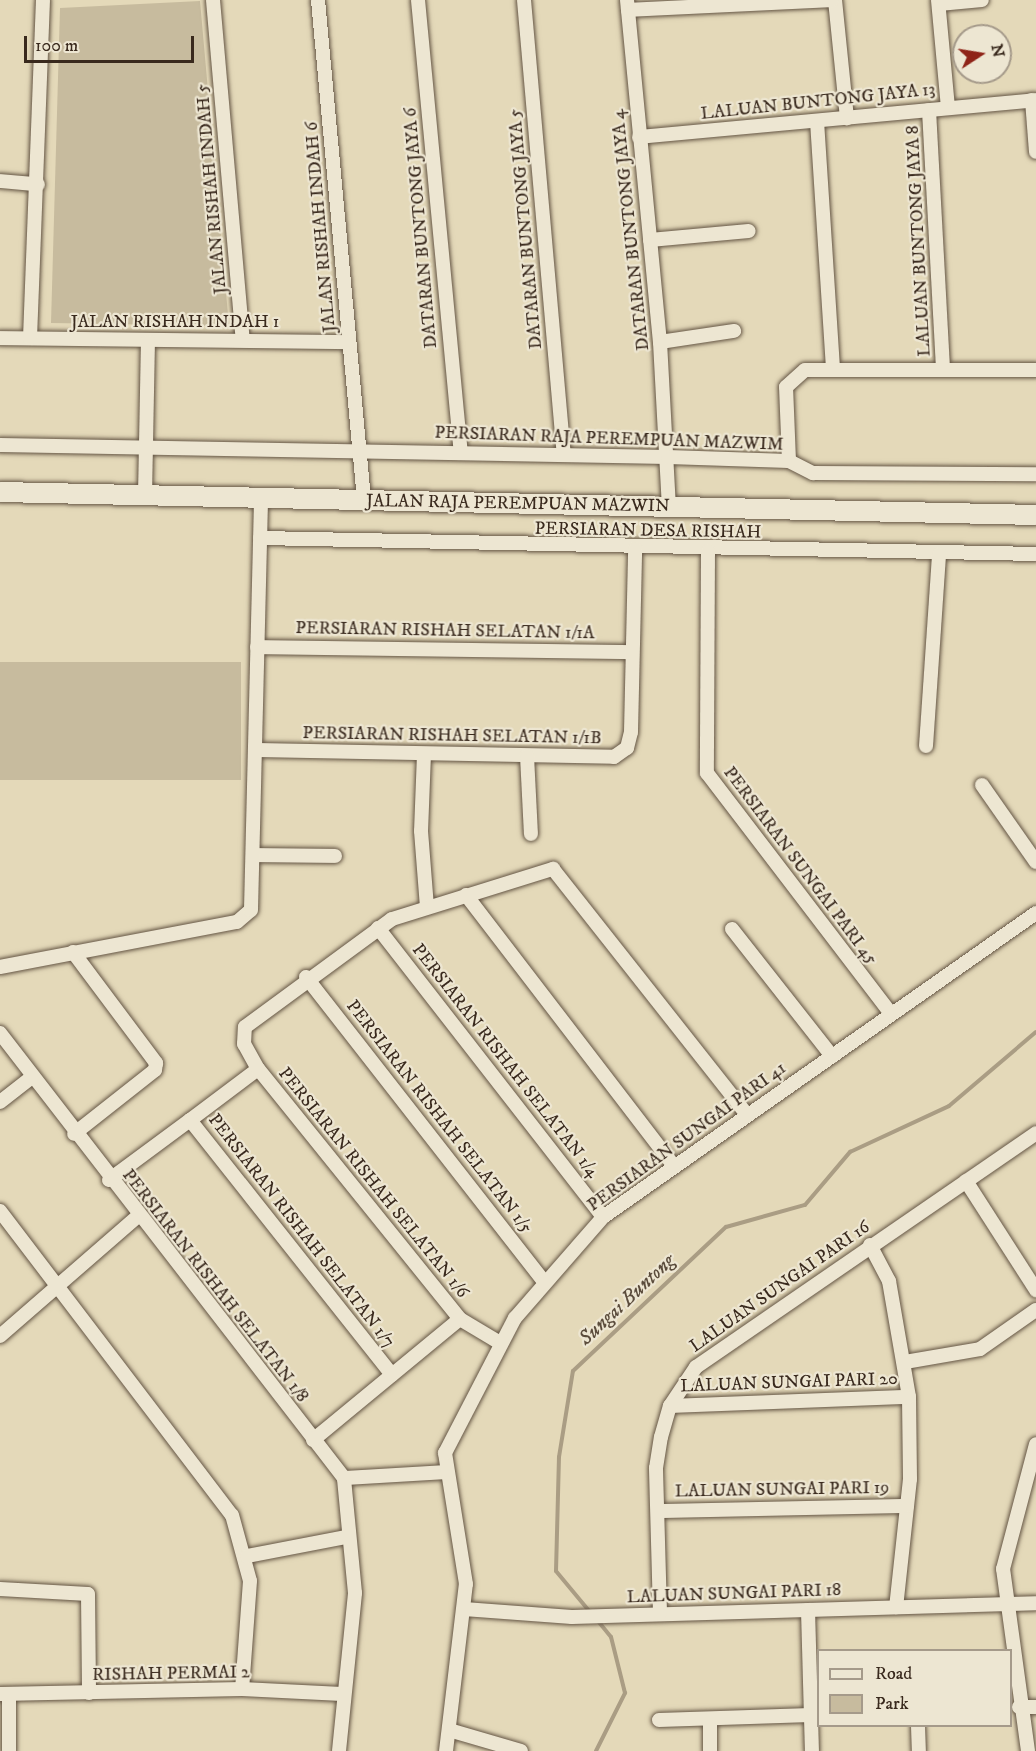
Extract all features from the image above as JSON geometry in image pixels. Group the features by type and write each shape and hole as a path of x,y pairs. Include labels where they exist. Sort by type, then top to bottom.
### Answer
{"main road":[{"name":"JALAN RAJA PEREMPUAN MAZWIN","path":"0,492 1036,515"}],"street":[{"path":"30,338 38,184 43,0"},
{"name":"JALAN RISHAH INDAH 5","path":"213,0 243,340"},
{"name":"JALAN RISHAH INDAH 6","path":"318,0 364,500"},
{"name":"DATARAN BUNTONG JAYA 6","path":"418,0 461,453"},
{"name":"DATARAN BUNTONG JAYA 5","path":"525,0 564,454"},
{"path":"628,5 833,0 847,118"},
{"path":"948,108 938,2 982,0"},
{"name":"DATARAN BUNTONG JAYA 4","path":"628,5 660,342 669,507"},
{"path":"1034,100 1036,152"},
{"name":"LALUAN BUNTONG JAYA 13","path":"639,137 1034,100"},
{"name":"LALUAN BUNTONG JAYA 8","path":"929,110 944,370"},
{"path":"817,121 833,369"},
{"path":"0,181 38,184"},
{"path":"650,240 749,231"},
{"path":"660,342 734,331"},
{"name":"JALAN RISHAH INDAH 1","path":"0,338 148,342 243,340 350,342"},
{"path":"145,496 148,342"},
{"path":"789,461 786,387 805,370 1036,370"},
{"name":"PERSIARAN RAJA PEREMPUAN MAZWIM","path":"0,445 147,444 564,454 789,461 813,473 1036,474"},
{"path":"0,967 237,921 251,910 256,855 257,647 261,498"},
{"name":"PERSIARAN DESA RISHAH","path":"260,538 708,551 1036,554"},
{"path":"632,652 635,549"},
{"name":"PERSIARAN SUNGAI PARI 45","path":"708,551 707,773 891,1014"},
{"path":"926,746 939,554"},
{"name":"PERSIARAN RISHAH SELATAN 1/1A","path":"257,647 632,652"},
{"name":"PERSIARAN RISHAH SELATAN 1/1B","path":"257,750 614,757 627,748 631,732 632,652"},
{"path":"424,754 421,831 427,907"},
{"path":"527,756 531,834"},
{"path":"982,785 1036,862"},
{"path":"256,855 335,856"},
{"path":"306,977 378,928 427,907 553,869 747,1115"},
{"path":"466,895 673,1165"},
{"name":"PERSIARAN SUNGAI PARI 41","path":"446,1751 464,1608 463,1562 444,1472 452,1434 500,1343 543,1280 603,1217 673,1165 1036,913"},
{"name":"PERSIARAN RISHAH SELATAN 1/4","path":"378,928 603,1217"},
{"path":"732,929 832,1056"},
{"path":"73,952 156,1063 155,1070 74,1134"},
{"name":"PERSIARAN RISHAH SELATAN 1/6","path":"306,977 245,1027 244,1044 258,1069 460,1319 500,1343"},
{"name":"PERSIARAN RISHAH SELATAN 1/5","path":"306,977 543,1280"},
{"name":"PERSIARAN RISHAH SELATAN 1/8","path":"0,1033 31,1078 137,1217 344,1478"},
{"name":"PERSIARAN RISHAH SELATAN 1/7","path":"258,1069 190,1120 392,1375"},
{"path":"0,1102 31,1078"},
{"path":"109,1180 190,1120"},
{"name":"LALUAN SUNGAI PARI 16","path":"660,1613 656,1468 670,1406 696,1367 721,1346 1036,1133"},
{"path":"966,1181 1036,1290"},
{"path":"0,1210 232,1515 247,1556 242,1689"},
{"path":"0,1336 137,1217"},
{"path":"870,1245 889,1281 905,1362 909,1397 907,1506 896,1607"},
{"path":"905,1362 980,1348 1036,1310"},
{"path":"314,1440 460,1319"},
{"name":"LALUAN SUNGAI PARI 20","path":"670,1406 909,1397"},
{"path":"1012,1649 1006,1604 1006,1549 1036,1444"},
{"path":"339,1751 342,1694 355,1593 346,1537 344,1478 444,1472"},
{"name":"LALUAN SUNGAI PARI 19","path":"657,1511 907,1506"},
{"path":"247,1556 346,1537"},
{"path":"0,1589 88,1594 89,1693"},
{"name":"LALUAN SUNGAI PARI 18","path":"464,1608 572,1617 1036,1603"},
{"path":"808,1610 812,1751"},
{"path":"1012,1652 1019,1707 1028,1751"},
{"name":"RISHAH PERMAI 2","path":"5,1694 242,1689 342,1694"},
{"path":"5,1694 9,1751"},
{"path":"1019,1707 1036,1707"},
{"path":"659,1720 811,1715"},
{"path":"710,1720 710,1751"},
{"path":"918,1727 919,1751"},
{"path":"449,1730 521,1751"}],"green space":[{"path":"200,1 229,326 51,323 60,8"},
{"path":"0,662 241,662 241,780 0,780"}],"waterway":[{"name":"Sungai Buntong","path":"590,1612 556,1571 559,1457 573,1371 726,1227 805,1205 850,1152 949,1106 1036,1032"},
{"name":"Sungai Buntong","path":"596,1751 625,1693 611,1637 597,1620"}]}
